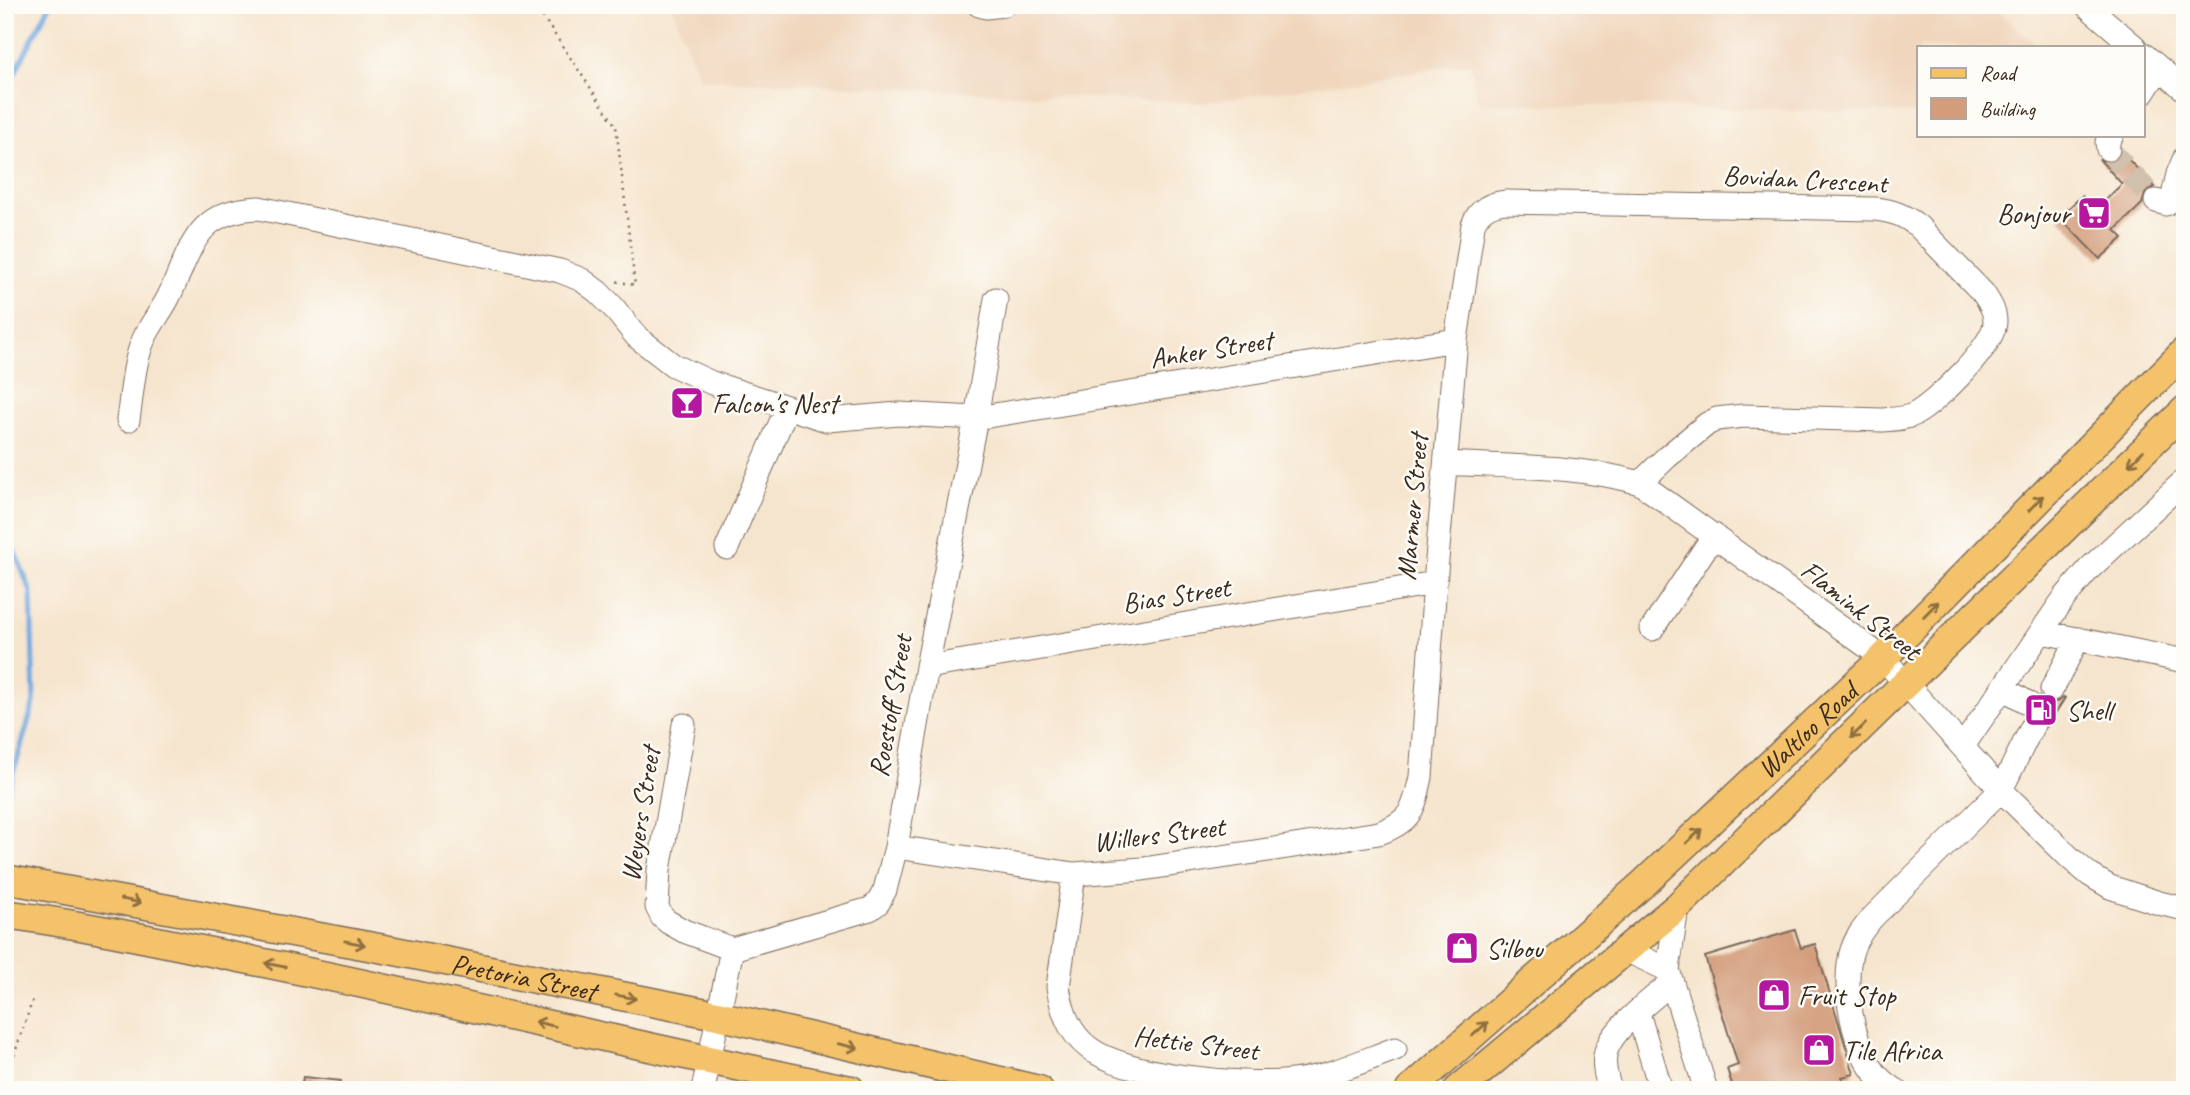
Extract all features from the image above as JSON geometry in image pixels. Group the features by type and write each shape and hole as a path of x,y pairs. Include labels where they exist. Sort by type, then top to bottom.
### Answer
{"main road":[{"name":"Waltloo Road","path":"1410,1090 1644,883 1883,658 2185,351"},
{"name":"Waltloo Road","path":"1458,1090 1484,1079 1677,907 2185,410"},
{"name":"Pretoria Street","path":"5,880 395,951 717,1015 1038,1090"},
{"name":"Pretoria Street","path":"5,914 60,921 378,985 708,1061 851,1090"},
{"path":"1389,1090 1446,1059"}],"street":[{"path":"979,5 1003,5"},
{"path":"2086,5 2134,46"},
{"path":"2144,89 2151,61 2185,90"},
{"path":"2156,201 2166,204 2172,200 2185,157"},
{"name":"Bovidan Crescent","path":"1476,217 1486,207 1498,202 1875,209 1894,212 1907,216 1918,226 1983,293 1994,311 1995,324 1983,351 1934,400 1915,414 1903,419 1884,420 1743,416 1717,419 1667,457 1640,483"},
{"name":"Anker Street","path":"128,420 143,341 170,296 194,239 205,226 222,215 241,208 259,208 560,271 582,280 598,292 638,337 673,365 712,383 827,420 899,414 976,418 1456,340"},
{"name":"Marmer Street","path":"1416,803 1421,776 1456,340 1476,217"},
{"name":"Roestoff Street","path":"732,949 870,909 878,903 885,890 896,847 996,299"},
{"path":"727,548 787,408"},
{"name":"Flamink Street","path":"1446,463 1574,470 1611,475 1640,483 1883,658 2001,790 2070,859 2090,875 2110,887 2137,897 2185,909"},
{"path":"1963,746 2065,597 2089,569 2185,480"},
{"path":"1652,629 1714,536"},
{"name":"Bias Street","path":"927,667 1435,583"},
{"path":"2042,632 2185,662"},
{"path":"2052,689 2078,639"},
{"path":"1896,1090 1887,1086 1873,1071 1860,1047 1848,993 1852,950 1867,924 2001,790 2031,714 2003,688"},
{"name":"Weyers Street","path":"684,725 659,870 657,907 662,917 684,931 732,949"},
{"name":"Willers Street","path":"896,847 1074,874 1143,869 1379,833 1396,827 1408,817 1416,803"},
{"name":"Hettie Street","path":"1074,874 1058,987 1061,1004 1073,1032 1088,1048 1111,1062 1233,1083 1294,1081 1338,1071 1395,1049"},
{"path":"1677,907 1670,976 1706,1090"},
{"path":"702,1090 732,949"},
{"path":"1626,950 1670,976"},
{"path":"1610,1090 1605,1070 1605,1054 1613,1039 1670,976"},
{"path":"1638,1013 1661,1090"}],"path":[{"path":"535,5 616,126 635,285 610,280"},
{"path":"5,1082 33,999"}],"shaded area":[{"path":"671,5 1990,5 2038,46 1917,46 1917,113 1477,103 1470,63 1203,103 700,79"}],"building":[{"path":"2121,152 2155,187 2146,191 2142,204 2115,230 2123,238 2100,259 2059,217 2082,196 2095,210 2122,184 2099,159 2111,163 2117,160"},
{"path":"2040,697 2052,703 2065,698 2047,726 2045,718 2038,712 2042,704"},
{"name":"Fruit Stop","path":"1795,930 1801,948 1815,944 1854,1074 1842,1077 1846,1090 1734,1090 1727,1069 1738,1065 1705,957"},
{"path":"303,1077 341,1081 340,1090 301,1090"}],"waterway":[{"path":"5,105 9,84 50,5"},
{"path":"5,528 31,592 34,702 5,802"}],"tunnel":[{"path":"2108,149 2156,201"},
{"path":"2033,725 2052,689"}],"place":[{"name":"Bonjour","path":"2094,213"},
{"name":"Falcon's Nest","path":"687,403"},
{"name":"Shell","path":"2041,710"},
{"name":"Silbou","path":"1462,948"},
{"name":"Fruit Stop","path":"1774,995"},
{"name":"Tile Africa","path":"1819,1050"}]}
